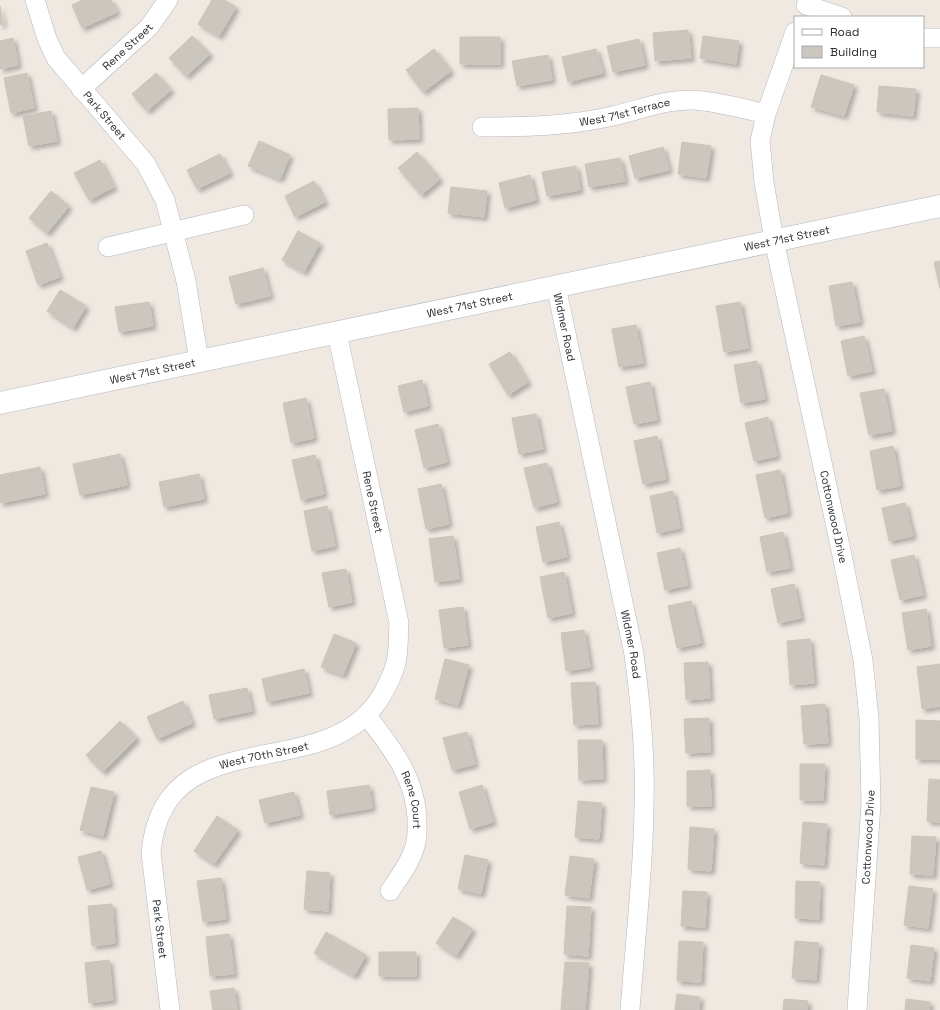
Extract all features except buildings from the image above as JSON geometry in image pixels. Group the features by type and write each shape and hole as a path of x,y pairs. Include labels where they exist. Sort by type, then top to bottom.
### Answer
{"street":[{"name":"Park Street","path":"36,0 46,39 56,58 146,164 165,200 186,281 199,361"},
{"name":"Rene Street","path":"81,89 149,27 168,0"},
{"path":"805,7 838,16"},
{"name":"Cottonwood Drive","path":"794,35 766,114 760,141 764,182 774,240 842,555 863,660 870,718 871,804 857,1010"},
{"path":"924,38 940,38"},
{"name":"West 71st Terrace","path":"482,126 532,128 612,116 663,102 693,100 732,106 766,114"},
{"name":"West 71st Street","path":"0,403 940,206"},
{"path":"108,247 244,215"},
{"name":"Widmer Road","path":"556,286 634,654 641,713 644,768 642,829 630,1010"},
{"name":"Rene Street","path":"337,333 398,623 397,657 392,673"},
{"name":"West 70th Street","path":"152,848 154,829 162,808 170,794 194,775 216,766 322,742 348,730 367,716 378,703 392,673"},
{"name":"Rene Court","path":"367,716 396,754 410,780 416,806 417,830 415,846 407,865 390,891"},
{"name":"Park Street","path":"152,848 170,1010"}]}
